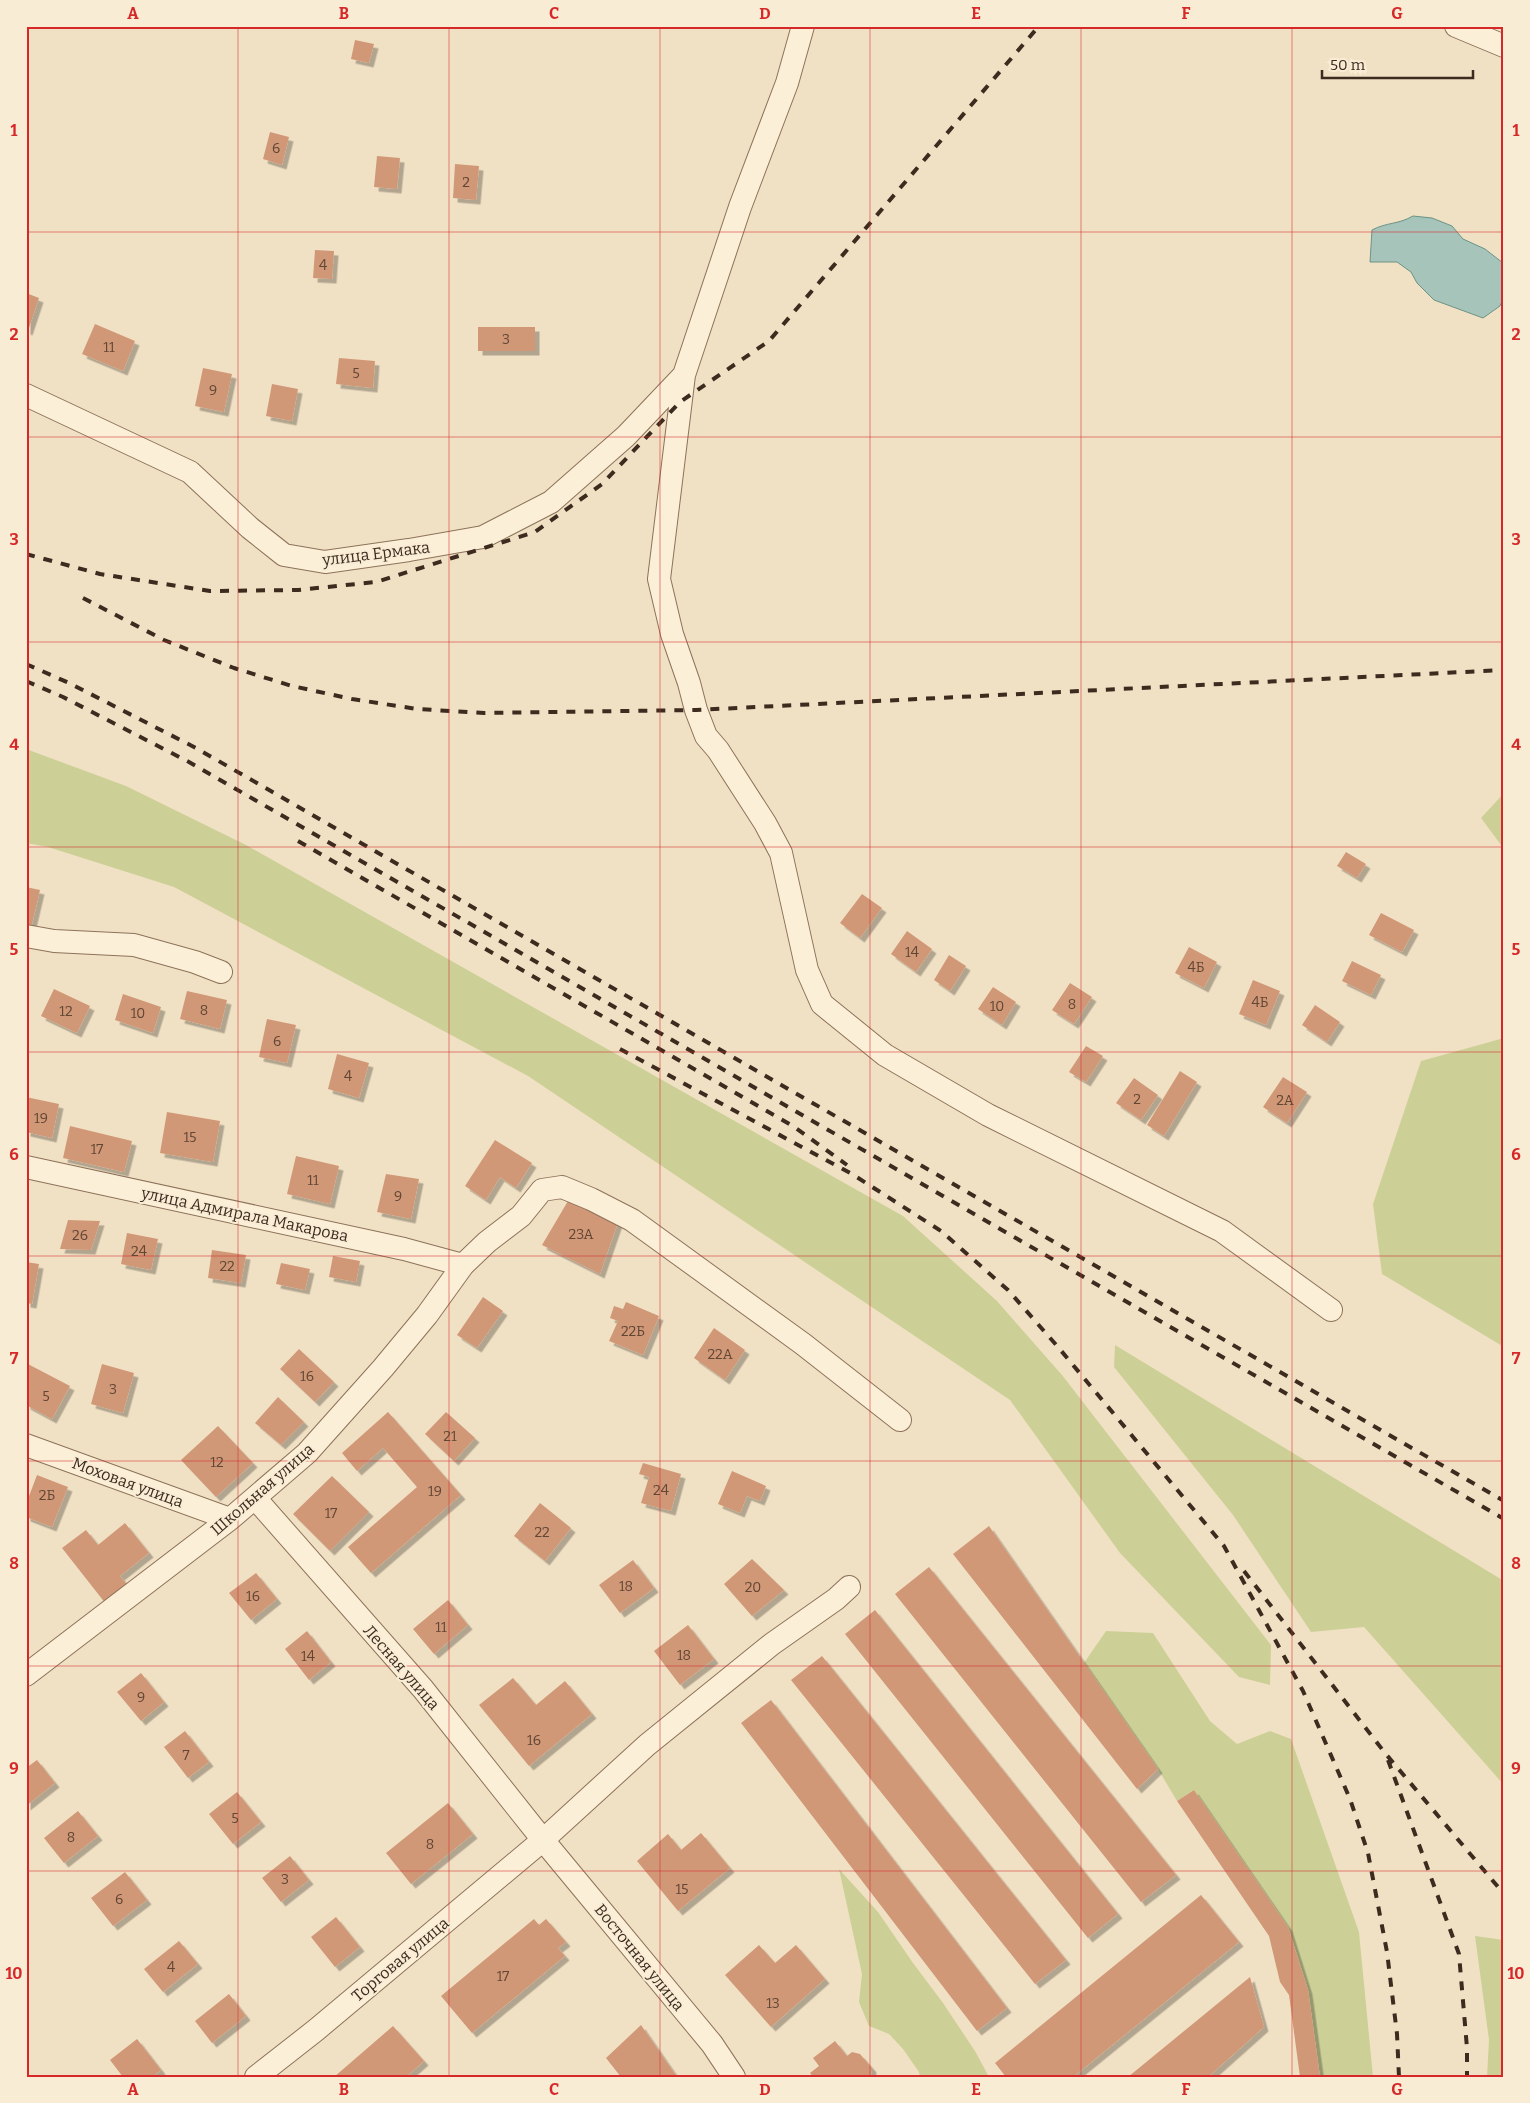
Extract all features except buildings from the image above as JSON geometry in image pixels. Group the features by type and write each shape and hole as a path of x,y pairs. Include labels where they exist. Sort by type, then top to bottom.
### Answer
{"street":[{"path":"803,26 787,83 740,207 684,375 659,579 672,634 706,736 718,750 781,854 807,970 822,1004 885,1055 988,1115 1222,1231 1331,1310"},
{"path":"1456,26 1504,46"},
{"name":"улица Ермака","path":"26,395 190,472 250,528 284,555 325,562 409,550 482,536 551,502 626,436 684,375"},
{"path":"26,936 54,941 134,945 195,962 221,972"},
{"name":"улица Адмирала Макарова","path":"26,1167 404,1249 463,1265"},
{"name":"Школьная улица","path":"26,1675 230,1519 307,1453 377,1375 426,1315 463,1265 487,1242 521,1216 542,1190 562,1187 592,1199 632,1220 803,1344 900,1420"},
{"name":"Моховая улица","path":"26,1445 230,1519"},
{"name":"Лесная улица","path":"255,1498 423,1689 543,1840"},
{"name":"Торговая улица","path":"256,2077 323,2024 543,1840 647,1746 772,1644 836,1599 849,1587"},
{"name":"Восточная улица","path":"543,1840 712,2044 734,2077"}],"green space":[{"path":"26,749 126,786 246,845 903,1216 997,1301 1062,1375 1271,1645 1270,1685 1239,1677 1120,1553 1010,1400 528,1076 174,887 48,847 26,843"},
{"path":"1504,793 1504,849 1481,818"},
{"path":"1504,1038 1504,1347 1382,1274 1373,1204 1421,1061"},
{"path":"1115,1345 1504,1581 1504,1785 1364,1627 1311,1632 1233,1515 1114,1367"},
{"path":"1106,1631 1153,1633 1210,1721 1237,1744 1270,1731 1291,1739 1359,1932 1373,2077 1320,2077 1308,1990 1288,1927 1194,1790 1177,1801 1158,1769 1084,1663"},
{"path":"839,1869 878,1912 943,2003 975,2051 989,2077 920,2077 919,2072 903,2049 889,2034 869,2026 859,2002 862,1974"},
{"path":"1475,1936 1504,1940 1504,2077 1487,2077 1489,2040"}],"water":[{"path":"1413,216 1432,218 1452,226 1463,239 1485,249 1503,263 1504,297 1500,306 1483,318 1434,300 1417,283 1411,272 1397,262 1370,262 1372,230"}],"railway":[{"path":"26,554 100,574 210,591 298,590 376,582 535,532 602,484 680,402 769,341 1039,26"},
{"path":"83,598 164,640 234,668 292,686 352,699 417,709 484,713 696,710 1504,670"},
{"path":"26,664 69,683 196,748 1504,1501"},
{"path":"26,681 63,697 189,762 1504,1519"},
{"path":"298,841 793,1126 847,1165"},
{"path":"620,1049 852,1174 941,1231 1008,1290 1224,1546 1303,1691 1350,1799 1368,1853 1387,1952 1397,2034 1399,2077"},
{"path":"1244,1571 1385,1753 1504,1894"},
{"path":"1388,1760 1459,1954 1467,2048 1467,2077"}]}
